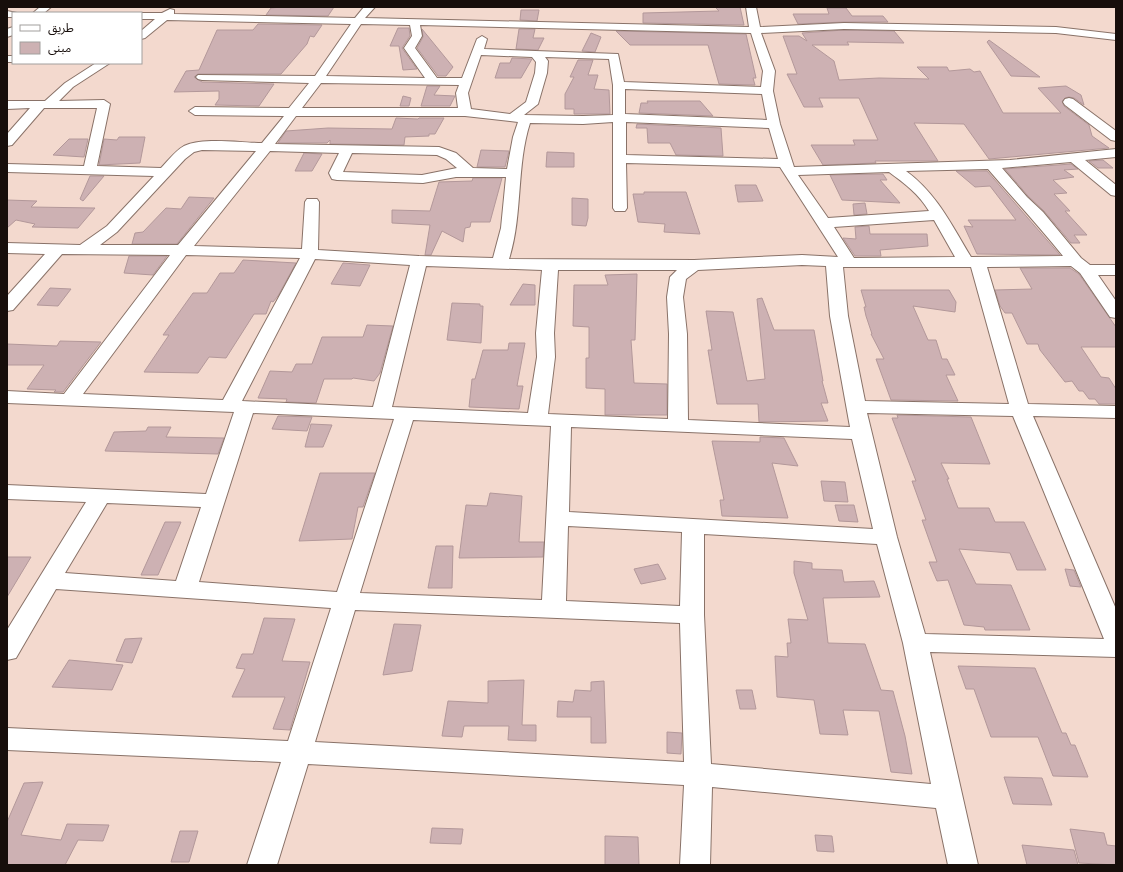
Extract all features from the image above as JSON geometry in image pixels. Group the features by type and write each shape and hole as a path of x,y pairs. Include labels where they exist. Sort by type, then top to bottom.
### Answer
{"street":[{"path":"142,35 175,7"},
{"path":"69,400 182,250 294,111 364,12 370,7"},
{"path":"751,7 756,30 769,70 767,91 774,124 787,167 824,223 842,262 839,316 861,433 886,537 915,643 947,797 963,865"},
{"path":"142,16 756,30 844,26 1056,30 1116,37"},
{"path":"414,22 418,36 409,48 433,81"},
{"path":"465,112 462,93 488,24"},
{"path":"477,52 536,55 575,54 614,56 619,85 620,208"},
{"path":"499,264 508,233 513,173 518,137 518,119 532,104 541,73 542,61 536,55"},
{"path":"7,142 44,105 68,85 102,64"},
{"path":"202,77 466,82"},
{"path":"619,85 767,91"},
{"path":"1068,102 1116,137"},
{"path":"9,107 104,104 90,169"},
{"path":"195,111 465,112 518,119 584,120 619,118 774,124"},
{"path":"84,250 112,229 180,156 189,149 202,146 439,151 451,156 470,172"},
{"path":"348,148 336,173 337,176 424,179 434,175 470,172 513,173"},
{"path":"620,159 787,167 892,168 1010,164 1116,153"},
{"path":"1073,157 1116,192"},
{"path":"991,164 1022,200 1038,215 1080,265 1116,313"},
{"path":"7,168 166,172"},
{"path":"892,168 914,184 931,202 938,215 971,261 1020,409 1116,638"},
{"path":"185,588 214,501 238,406 310,254 312,202"},
{"path":"824,223 938,215"},
{"path":"7,248 57,250 182,250 310,254 419,261 550,266 694,265 802,260 842,262 971,261 1080,265 1116,270"},
{"path":"7,306 57,250"},
{"path":"381,413 419,261"},
{"path":"678,425 678,334 675,297 678,277 694,265"},
{"path":"537,419 544,383 545,333 550,266"},
{"path":"7,397 861,433"},
{"path":"856,406 1116,412"},
{"path":"262,865 405,414"},
{"path":"554,610 561,420"},
{"path":"7,492 214,501"},
{"path":"7,650 100,496"},
{"path":"558,518 886,537"},
{"path":"693,525 692,615 698,774 698,835 695,865"},
{"path":"49,580 185,588 345,601 692,615"},
{"path":"915,643 1116,648"},
{"path":"7,739 298,752 698,774 947,797"}],"building":[{"path":"334,7 328,16 266,15 271,8"},
{"path":"715,7 740,7 744,25 643,23 643,13 719,11"},
{"path":"827,8 846,8 852,16 883,16 888,22 798,24 793,14 829,14"},
{"path":"521,10 539,10 537,21 520,20"},
{"path":"258,24 322,25 314,37 310,36 307,44 281,74 198,74 194,77 202,82 274,84 259,106 215,105 219,99 219,91 174,92 186,71 199,70 217,30 253,30"},
{"path":"398,28 409,28 410,36 402,48 417,69 403,70 399,46 390,46"},
{"path":"422,29 453,67 446,76 438,76 417,48 423,37"},
{"path":"519,29 535,29 533,38 544,38 538,50 516,49"},
{"path":"844,30 894,31 904,43 847,42 849,45 812,45 834,61 839,80 879,78 929,79 917,67 947,67 949,71 970,69 974,72 980,71 1003,113 1061,113 1038,88 1066,86 1081,95 1084,105 1074,98 1069,97 1062,101 1064,106 1089,125 1092,136 1109,148 989,159 964,124 914,123 938,161 875,161 876,163 823,165 811,145 855,145 853,140 878,140 859,98 819,98 823,107 804,107 787,74 797,74 783,36 799,36 807,41 802,33"},
{"path":"616,31 746,34 756,78 753,78 755,85 719,84 708,45 630,45"},
{"path":"591,33 601,37 595,52 582,51"},
{"path":"989,40 1040,77 1011,76 987,42"},
{"path":"512,58 532,59 521,78 495,78 500,63 510,63"},
{"path":"578,60 593,60 588,75 598,75 594,89 609,90 610,114 574,114 574,109 565,109 565,94 574,77 570,77"},
{"path":"427,86 440,86 434,95 455,96 450,106 421,106"},
{"path":"403,96 411,98 409,106 400,106"},
{"path":"647,101 700,101 713,116 639,113 641,103 648,103"},
{"path":"396,118 444,118 435,134 429,134 429,136 405,137 404,145 330,144 330,140 327,143 278,143 286,131 328,128 392,129"},
{"path":"637,124 721,128 723,156 676,155 670,143 648,143 647,128 636,128"},
{"path":"119,137 145,137 140,163 99,165 104,139 117,140"},
{"path":"69,139 88,139 84,157 53,155"},
{"path":"481,150 509,151 505,167 477,167"},
{"path":"547,152 574,153 574,167 546,167"},
{"path":"304,153 322,154 312,171 295,171"},
{"path":"1103,160 1113,168 1098,168 1089,161"},
{"path":"1071,164 1078,169 1064,170 1074,177 1053,180 1067,193 1054,194 1070,211 1065,211 1087,235 1074,235 1080,243 1071,243 1005,169"},
{"path":"956,171 987,171 1060,255 977,254 964,226 973,227 968,220 1016,220 990,186 975,187"},
{"path":"883,174 887,180 880,180 900,203 842,200 830,175"},
{"path":"90,176 104,176 83,201 80,199"},
{"path":"473,178 502,178 490,222 471,222 470,227 465,228 463,242 442,231 431,255 425,255 430,225 392,223 392,210 430,211 439,182 472,181"},
{"path":"735,185 756,185 763,201 738,202"},
{"path":"644,192 686,192 700,234 664,232 665,224 638,222 633,194 644,194"},
{"path":"189,197 214,198 177,244 132,244 135,233 143,232 166,208 181,209"},
{"path":"572,198 588,199 588,218 586,226 572,225"},
{"path":"7,200 37,201 31,207 95,208 78,228 32,227 35,224 16,220 7,228"},
{"path":"865,203 867,214 854,215 853,204"},
{"path":"869,226 870,234 927,234 928,246 880,250 881,256 855,256 843,238 856,239 855,227"},
{"path":"129,256 167,256 153,275 124,273"},
{"path":"243,260 296,263 278,296 273,302 271,301 266,314 254,314 226,358 209,357 198,373 144,372 169,335 163,335 193,293 207,293 220,273 234,273"},
{"path":"343,263 370,265 360,286 331,284"},
{"path":"1020,268 1070,268 1079,274 1116,327 1116,347 1081,347 1101,377 1109,378 1116,389 1116,404 1099,404 1095,399 1089,399 1083,391 1079,391 1072,381 1065,382 1040,350 1038,344 1027,344 1012,313 1005,313 1000,306 995,290 1032,289"},
{"path":"637,274 635,340 631,340 634,383 667,384 667,415 605,415 605,389 586,388 586,358 589,358 589,327 573,326 574,285 608,285 605,275"},
{"path":"523,284 535,285 535,305 510,305"},
{"path":"50,288 71,289 58,306 37,305"},
{"path":"861,290 949,290 956,302 955,312 913,306 928,340 936,340 942,359 947,359 955,375 946,375 958,401 891,400 876,359 884,359 871,334"},
{"path":"762,298 774,330 814,330 822,381 828,403 821,403 828,421 759,422 758,404 717,404 708,350 712,350 706,311 733,312 747,381 765,379 757,299"},
{"path":"452,303 480,304 480,306 483,306 481,343 447,340"},
{"path":"367,325 393,326 380,373 374,381 353,378 324,379 316,403 286,402 287,399 258,398 270,371 292,372 296,364 312,364 322,337 363,337"},
{"path":"60,341 101,342 63,392 54,392 56,390 27,389 44,365 7,365 7,344 57,346"},
{"path":"509,343 525,343 517,386 523,386 519,409 469,407 472,379 475,379 483,350 508,350"},
{"path":"897,415 971,417 990,464 941,463 949,479 947,479 958,508 989,508 995,522 1024,522 1046,570 1017,570 1010,553 959,549 976,584 1011,585 1030,630 985,630 984,627 964,625 948,580 937,581 929,562 937,562 922,520 926,520 912,481 916,481 892,418 898,418"},
{"path":"278,416 312,417 307,431 272,429"},
{"path":"311,424 332,425 323,447 305,447"},
{"path":"148,427 171,427 166,437 224,438 218,454 105,451 114,432 146,431"},
{"path":"760,437 784,438 798,466 772,463 788,518 722,516 720,500 724,500 712,441 760,442"},
{"path":"320,473 375,473 363,507 358,507 352,539 299,541"},
{"path":"821,481 845,482 848,502 824,501"},
{"path":"490,493 522,496 519,542 544,542 543,557 459,558 466,505 487,506"},
{"path":"835,505 854,505 858,522 839,521"},
{"path":"165,522 181,522 158,575 141,575"},
{"path":"436,546 453,546 452,588 428,588"},
{"path":"7,557 31,557 7,597"},
{"path":"794,561 812,563 812,569 842,570 844,582 874,581 880,597 823,598 828,643 865,644 881,690 893,691 905,736 912,774 891,772 879,711 843,710 848,735 820,734 814,700 777,697 775,656 788,657 787,643 791,643 788,619 808,620 794,573"},
{"path":"658,564 666,579 641,584 634,569"},
{"path":"1065,569 1074,570 1081,587 1070,586"},
{"path":"264,618 295,619 282,661 310,662 290,730 273,729 285,697 232,697 245,669 236,668 242,654 253,654"},
{"path":"394,624 421,625 412,671 383,675"},
{"path":"142,638 132,663 116,661 125,639"},
{"path":"69,660 123,665 112,690 52,687"},
{"path":"958,666 1035,668 1062,733 1066,733 1071,745 1075,745 1088,777 1053,776 1038,737 991,737 974,689 966,689"},
{"path":"524,680 522,725 536,725 536,741 508,740 509,726 464,726 462,737 442,736 448,701 488,703 488,681"},
{"path":"604,681 606,743 591,743 591,717 557,717 558,701 573,702 575,690 591,691 591,682"},
{"path":"736,690 752,690 756,709 740,709"},
{"path":"667,732 682,733 681,754 667,753"},
{"path":"1004,777 1042,778 1052,805 1013,804"},
{"path":"43,782 21,835 61,840 67,824 109,825 103,841 78,840 65,865 7,865 7,822 24,783"},
{"path":"432,828 463,829 461,844 430,843"},
{"path":"1070,829 1104,833 1107,845 1116,846 1116,865 1079,863"},
{"path":"180,831 198,831 189,862 171,862"},
{"path":"815,835 832,836 834,852 817,851"},
{"path":"605,836 638,837 639,865 605,865"},
{"path":"1022,845 1074,850 1078,865 1027,865"}]}
